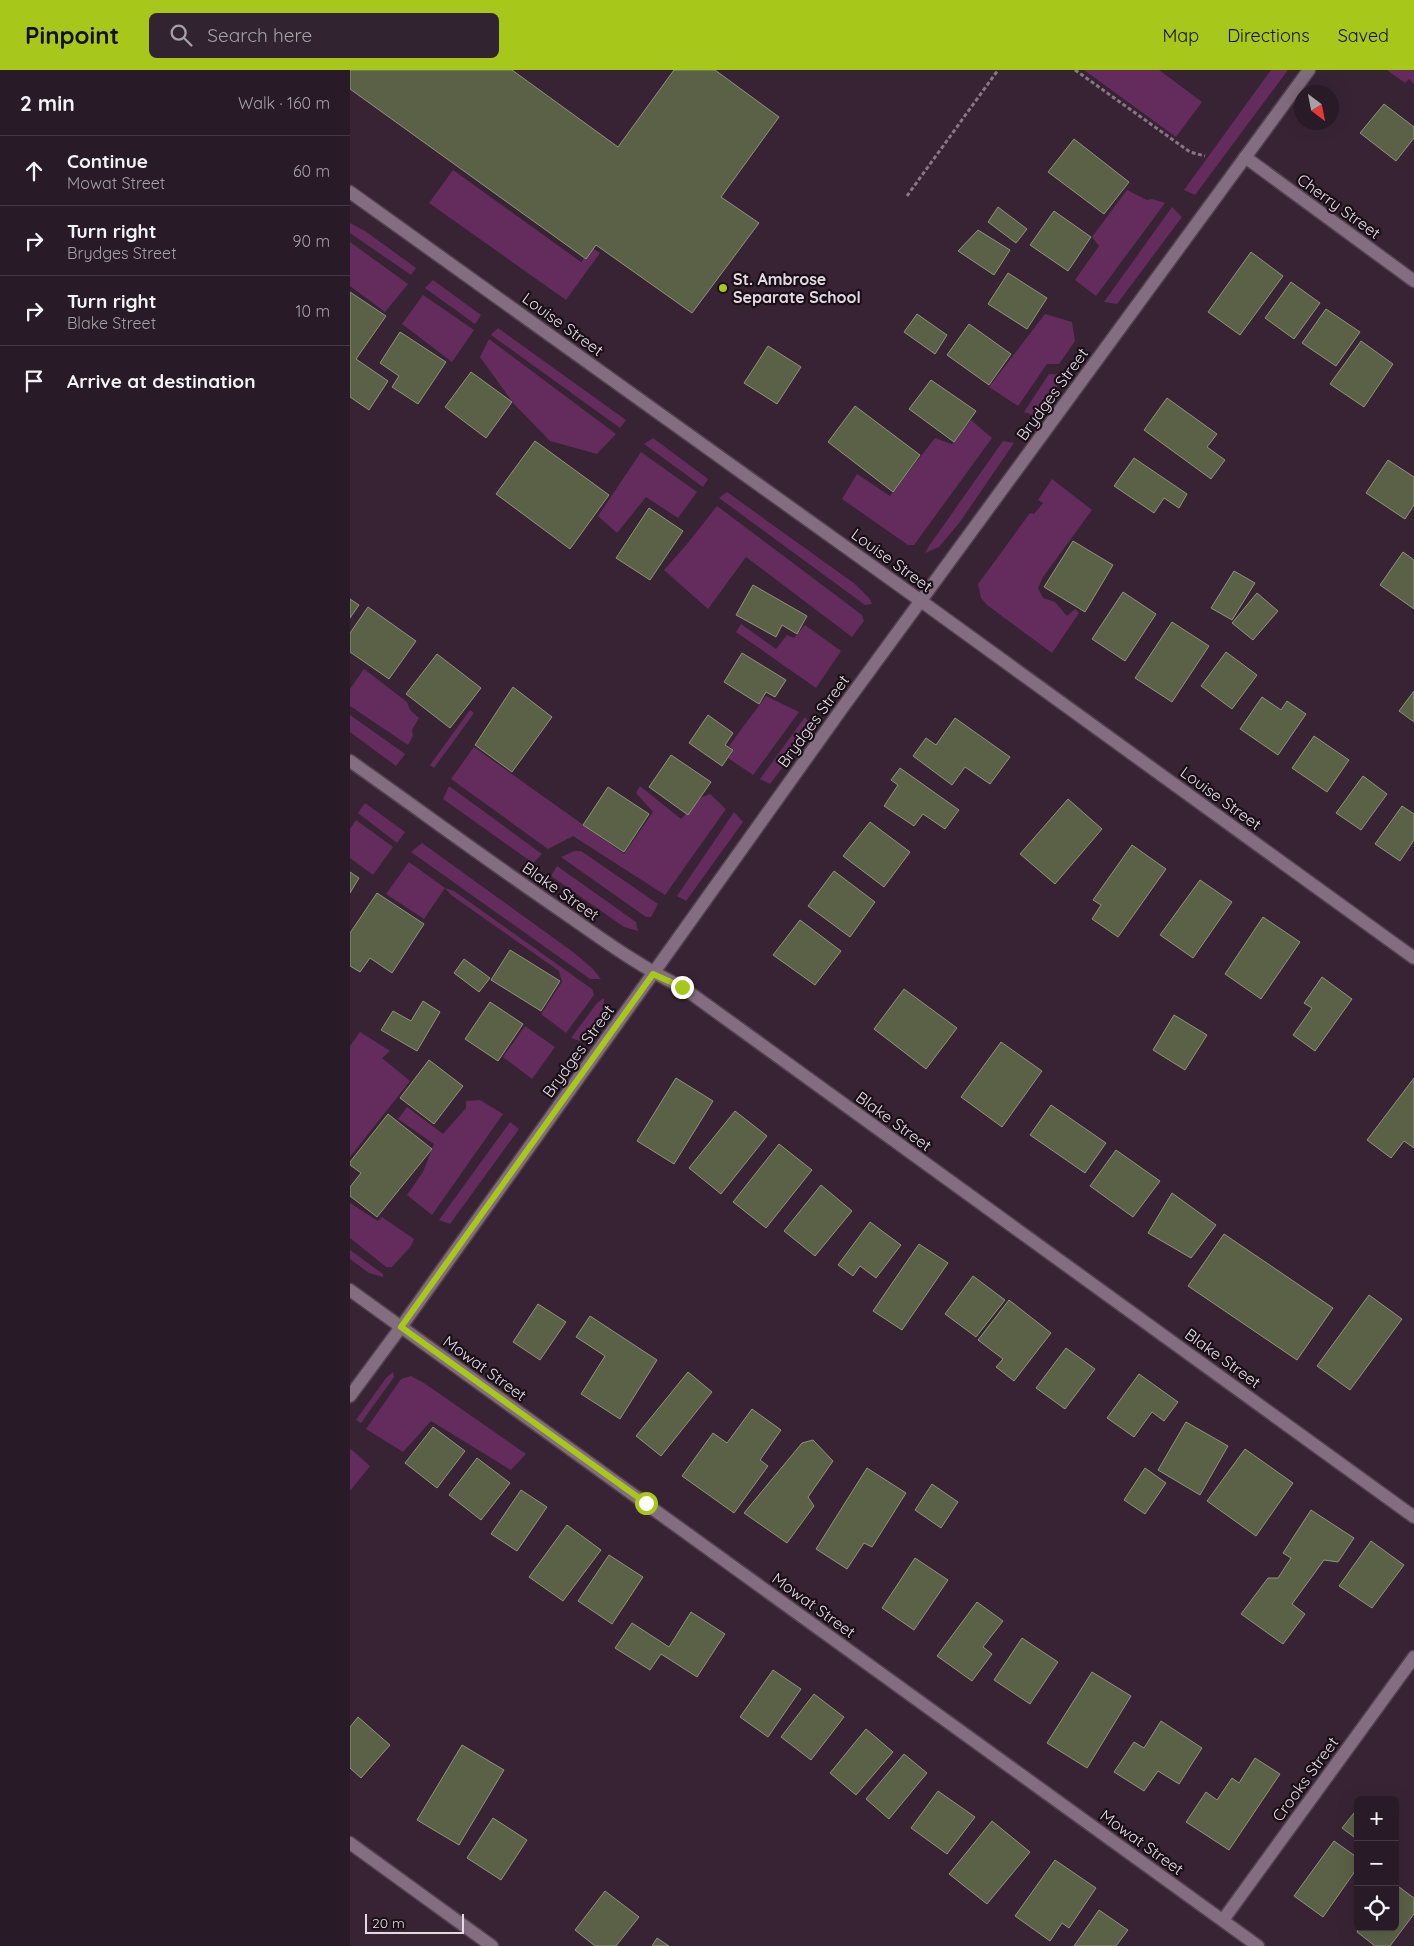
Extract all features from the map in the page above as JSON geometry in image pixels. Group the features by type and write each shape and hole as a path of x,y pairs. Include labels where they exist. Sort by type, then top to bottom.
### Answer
{"street":[{"name":"Brydges Street","path":"350,1396 921,601 1309,70"},
{"name":"Cherry Street","path":"1245,157 1414,281"},
{"name":"Louise Street","path":"350,192 921,601 1414,958"},
{"name":"Blake Street","path":"350,761 526,887 653,974 682,987 1414,1517"},
{"name":"Mowat Street","path":"350,1290 1258,1946"},
{"name":"Crooks Street","path":"1223,1920 1414,1657"},
{"path":"350,1843 492,1946"}],"path":[{"path":"907,196 998,70"},
{"path":"1075,70 1190,152 1205,156"}],"shaded area":[{"path":"1084,70 1159,70 1202,102 1176,137"},
{"path":"1271,70 1288,70 1195,195 1184,190"},
{"path":"1387,70 1414,70 1414,84 1409,79 1405,83"},
{"path":"453,170 581,262 592,248 600,253 566,300 429,203"},
{"path":"1127,190 1147,200 1152,199 1165,203 1096,296 1075,280 1099,246 1092,237"},
{"path":"1172,207 1182,217 1117,304 1104,302"},
{"path":"350,223 365,231 416,268 411,275 350,233"},
{"path":"350,242 408,284 385,312 350,286"},
{"path":"433,280 481,315 475,324 425,288"},
{"path":"423,295 474,330 452,362 402,324"},
{"path":"1045,314 1072,322 1075,341 1059,364 1047,364 1018,406 989,387"},
{"path":"498,328 626,420 620,428 491,335"},
{"path":"489,339 616,434 597,454 550,441 514,404 480,357"},
{"path":"1049,374 1065,375 1036,416 1024,412"},
{"path":"971,420 992,438 914,545 908,545 842,499 857,474 890,496 935,438 952,444"},
{"path":"653,438 708,479 703,487 644,444"},
{"path":"1003,441 1014,443 960,522 939,547 925,553 929,546"},
{"path":"641,452 697,492 678,518 646,497 617,533 598,516"},
{"path":"1052,479 1092,510 1043,577 1038,588 1043,598 1055,602 1067,616 1075,609 1079,613 1052,653 987,605 981,598 978,584 1030,513 1034,514 1043,503 1038,500"},
{"path":"727,492 855,584 869,598 872,604 865,605 719,498"},
{"path":"717,506 862,615 864,621 852,637 746,557 708,609 664,570"},
{"path":"741,624 776,649 787,635 794,638 805,625 841,651 816,688 736,632"},
{"path":"364,669 407,702 410,710 419,718 412,730 413,736 408,745 350,706 350,689"},
{"path":"766,696 799,712 753,775 728,758 734,750 729,746"},
{"path":"470,710 474,713 434,768 430,765"},
{"path":"350,715 405,754 396,766 350,732"},
{"path":"805,717 813,727 770,784 760,779"},
{"path":"474,747 624,854 653,812 636,793 640,786 681,819 702,797 710,794 726,809 665,895 573,836 548,849 451,779"},
{"path":"449,786 542,854 533,863 443,799"},
{"path":"365,803 405,832 397,843 358,813"},
{"path":"734,812 743,822 686,901 677,896"},
{"path":"356,820 393,847 373,875 350,858 350,829"},
{"path":"422,843 573,952 592,968 601,979 590,979 411,852"},
{"path":"574,851 581,851 658,904 651,917 646,917 561,857"},
{"path":"409,862 445,888 424,919 386,894"},
{"path":"557,866 636,922 638,931 624,927 551,876"},
{"path":"445,888 454,891 592,989 594,995 566,1033 541,1014 562,982 559,971 451,895"},
{"path":"604,998 603,1010 583,1042 571,1038 597,1003"},
{"path":"525,1026 555,1047 532,1079 503,1057"},
{"path":"360,1032 390,1051 382,1058 410,1081 350,1157 350,1046"},
{"path":"480,1100 503,1114 432,1215 407,1195 423,1172 434,1144 398,1119 407,1107 443,1134 466,1108 466,1101"},
{"path":"510,1122 519,1129 450,1224 439,1220"},
{"path":"350,1203 378,1221 382,1217 414,1239 411,1246 392,1267 386,1267 350,1238"},
{"path":"350,1250 383,1274 383,1277 369,1273 350,1259"},
{"path":"393,1372 394,1377 361,1423 356,1420 386,1378"},
{"path":"411,1376 424,1383 526,1454 511,1470 431,1421 403,1452 366,1429 401,1379"},
{"path":"351,1449 370,1466 350,1491 350,1451"}],"building":[{"path":"350,70 512,70 618,147 674,70 715,70 779,117 721,197 759,223 692,313 596,245 586,259 350,89"},
{"path":"1384,104 1414,127 1414,138 1396,161 1360,133"},
{"path":"1074,139 1129,182 1104,214 1048,172"},
{"path":"998,207 1027,229 1016,243 988,222"},
{"path":"1054,211 1091,237 1068,271 1030,245"},
{"path":"978,230 1010,250 994,275 958,251"},
{"path":"1251,252 1283,276 1240,335 1208,312"},
{"path":"1008,273 1047,298 1027,329 988,304"},
{"path":"1291,282 1320,303 1294,339 1265,318"},
{"path":"350,292 386,316 356,359 388,381 369,410 350,397"},
{"path":"1326,309 1360,332 1336,366 1302,343"},
{"path":"917,314 947,335 935,354 904,332"},
{"path":"969,324 1011,354 989,385 947,355"},
{"path":"400,332 446,362 418,404 392,387 399,376 380,363"},
{"path":"1361,341 1393,364 1364,407 1330,384"},
{"path":"768,346 801,367 777,404 744,383"},
{"path":"471,372 512,402 486,438 445,407"},
{"path":"931,380 976,411 954,442 909,409"},
{"path":"1167,398 1217,434 1207,447 1225,460 1211,479 1144,430"},
{"path":"855,406 920,455 893,492 828,442"},
{"path":"535,441 609,495 570,549 496,494"},
{"path":"1134,458 1187,494 1179,508 1164,498 1154,513 1114,486"},
{"path":"1388,460 1414,477 1414,505 1405,519 1366,493"},
{"path":"649,508 683,531 650,580 616,558"},
{"path":"1073,541 1113,565 1085,612 1044,587"},
{"path":"1403,552 1414,560 1414,609 1380,585"},
{"path":"1234,571 1255,583 1232,620 1211,608"},
{"path":"753,585 807,616 797,634 782,625 776,637 736,615"},
{"path":"1123,592 1156,614 1125,661 1092,639"},
{"path":"1257,593 1278,611 1253,640 1232,623"},
{"path":"350,599 359,605 350,618"},
{"path":"368,607 416,641 389,679 350,652 350,633"},
{"path":"1172,622 1209,646 1172,702 1135,678"},
{"path":"1226,652 1257,675 1232,709 1201,686"},
{"path":"742,653 786,680 775,697 766,692 759,704 724,682"},
{"path":"437,654 481,688 450,728 406,694"},
{"path":"513,687 552,717 512,772 475,745"},
{"path":"1414,691 1414,722 1399,711"},
{"path":"1262,697 1281,710 1287,701 1306,714 1278,755 1240,729"},
{"path":"708,715 733,733 725,745 733,750 722,766 689,743"},
{"path":"955,718 1010,757 990,784 965,767 952,785 913,756 926,738 936,745"},
{"path":"1314,736 1349,760 1327,792 1292,768"},
{"path":"671,755 711,782 688,815 649,787"},
{"path":"900,768 959,810 945,829 923,814 914,826 884,806 898,785 891,780"},
{"path":"1363,776 1387,794 1361,830 1336,813"},
{"path":"608,787 649,814 624,852 583,825"},
{"path":"1068,799 1102,829 1055,884 1020,854"},
{"path":"1402,806 1414,814 1414,840 1400,861 1375,844"},
{"path":"870,822 910,852 884,887 843,856"},
{"path":"1132,845 1166,869 1118,937 1092,919 1101,905 1093,900"},
{"path":"834,871 875,902 850,937 808,906"},
{"path":"350,872 359,878 350,893"},
{"path":"1200,880 1232,902 1193,958 1160,935"},
{"path":"377,893 424,924 392,973 370,958 360,972 350,966 350,933"},
{"path":"1263,917 1300,942 1261,999 1225,974"},
{"path":"800,920 841,951 815,985 773,955"},
{"path":"510,950 560,981 541,1011 491,980"},
{"path":"464,959 490,978 479,992 454,973"},
{"path":"1322,977 1352,999 1315,1051 1293,1035 1312,1008 1304,1003"},
{"path":"904,989 957,1028 926,1069 874,1029"},
{"path":"423,1001 440,1012 417,1051 381,1030 393,1011 411,1021"},
{"path":"490,1002 523,1024 498,1061 465,1039"},
{"path":"1174,1015 1207,1035 1185,1070 1153,1050"},
{"path":"1001,1042 1042,1071 1002,1127 961,1097"},
{"path":"429,1060 463,1086 434,1124 400,1098"},
{"path":"676,1078 713,1101 674,1164 637,1141"},
{"path":"1414,1078 1414,1148 1404,1141 1391,1158 1367,1140"},
{"path":"1051,1105 1106,1143 1085,1173 1030,1135"},
{"path":"735,1111 767,1136 721,1194 689,1168"},
{"path":"388,1114 432,1149 377,1217 350,1196 350,1187 361,1173 350,1165 350,1162"},
{"path":"779,1144 812,1170 766,1228 733,1202"},
{"path":"1116,1150 1160,1181 1133,1217 1090,1186"},
{"path":"821,1185 852,1211 815,1256 784,1231"},
{"path":"1172,1193 1216,1225 1191,1258 1148,1233"},
{"path":"870,1222 901,1245 876,1278 860,1266 853,1276 838,1265"},
{"path":"1224,1234 1333,1308 1297,1360 1188,1286"},
{"path":"919,1244 948,1263 902,1330 873,1311"},
{"path":"973,1276 1005,1300 976,1337 945,1314"},
{"path":"1369,1295 1402,1319 1350,1390 1317,1366"},
{"path":"1009,1300 1051,1333 1014,1381 996,1367 1003,1359 978,1340"},
{"path":"538,1304 566,1322 540,1360 513,1342"},
{"path":"590,1316 657,1360 620,1419 581,1394 605,1356 576,1337"},
{"path":"1066,1348 1095,1369 1065,1409 1036,1388"},
{"path":"688,1372 712,1392 661,1456 636,1436"},
{"path":"1139,1374 1178,1402 1164,1421 1152,1412 1134,1437 1107,1418"},
{"path":"752,1409 781,1430 760,1460 768,1466 734,1513 682,1476 713,1433 727,1443"},
{"path":"1186,1422 1228,1446 1200,1495 1158,1470"},
{"path":"433,1427 465,1451 437,1488 405,1463"},
{"path":"813,1440 833,1461 808,1497 814,1506 787,1543 744,1513 802,1443"},
{"path":"1245,1449 1293,1483 1256,1536 1207,1501"},
{"path":"477,1458 510,1483 481,1520 449,1495"},
{"path":"867,1468 906,1493 872,1547 864,1543 847,1569 816,1549"},
{"path":"1145,1468 1166,1483 1145,1514 1124,1500"},
{"path":"932,1484 958,1502 941,1528 915,1510"},
{"path":"521,1490 547,1507 517,1551 491,1534"},
{"path":"1311,1510 1354,1538 1338,1562 1324,1560 1292,1604 1305,1614 1283,1644 1241,1614 1268,1578 1278,1578 1291,1558 1283,1553"},
{"path":"567,1525 601,1550 563,1601 529,1577"},
{"path":"1371,1541 1404,1565 1372,1608 1339,1586"},
{"path":"609,1555 643,1577 612,1624 578,1601"},
{"path":"915,1558 948,1580 914,1630 882,1608"},
{"path":"977,1602 1003,1621 983,1647 992,1654 972,1681 937,1656"},
{"path":"691,1612 725,1634 697,1677 661,1654 650,1670 615,1648 632,1623 669,1647"},
{"path":"1022,1638 1058,1662 1030,1704 994,1680"},
{"path":"773,1670 801,1689 768,1737 740,1717"},
{"path":"1092,1672 1131,1696 1087,1768 1047,1743"},
{"path":"814,1694 844,1717 811,1760 781,1737"},
{"path":"358,1717 390,1745 361,1778 350,1768 350,1727"},
{"path":"1161,1721 1202,1748 1179,1784 1158,1771 1144,1791 1114,1772 1134,1742 1144,1748"},
{"path":"866,1729 893,1752 856,1795 830,1773"},
{"path":"462,1745 504,1770 459,1845 417,1820"},
{"path":"904,1754 927,1773 889,1819 866,1799"},
{"path":"1255,1758 1280,1774 1229,1850 1186,1822 1206,1792 1217,1800 1232,1778 1239,1783"},
{"path":"938,1791 975,1817 947,1854 911,1828"},
{"path":"1354,1813 1354,1837 1342,1828"},
{"path":"493,1818 527,1840 501,1880 467,1858"},
{"path":"992,1821 1030,1852 987,1904 949,1874"},
{"path":"1334,1841 1354,1855 1354,1873 1323,1917 1294,1896"},
{"path":"1055,1860 1096,1888 1069,1928 1062,1923 1050,1941 1015,1916"},
{"path":"1399,1887 1414,1898 1414,1914 1390,1946 1375,1946 1357,1932 1399,1931"},
{"path":"605,1891 639,1917 616,1946 595,1946 575,1930"},
{"path":"1099,1910 1128,1930 1116,1946 1074,1946"},
{"path":"657,1938 669,1946 652,1946"}],"place":[{"name":"St. Ambrose Separate School","path":"723,288"}],"route":[{"path":"646,1503 401,1327 653,974 682,987"}]}
